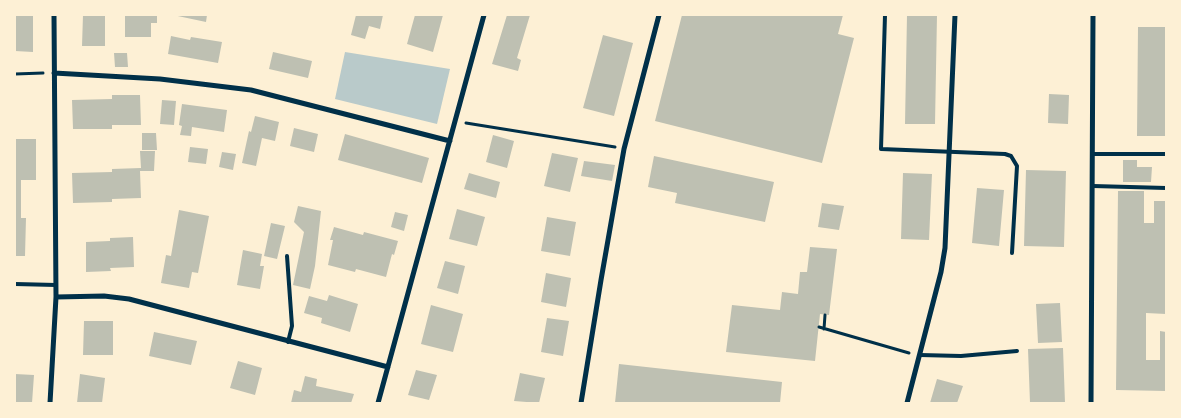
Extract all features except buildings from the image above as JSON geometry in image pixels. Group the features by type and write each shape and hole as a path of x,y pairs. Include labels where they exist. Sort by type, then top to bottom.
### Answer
{"street":[{"path":"50,403 56,297 54,15"},
{"path":"378,403 484,15"},
{"path":"582,403 624,149 659,15"},
{"path":"907,403 941,272 945,248 955,15"},
{"path":"1091,403 1093,15"},
{"path":"54,73 160,79 251,90 450,141"},
{"path":"56,297 104,296 129,299 388,367"}],"lane":[{"path":"885,15 881,149 1005,154 1011,156 1017,166 1012,253"},
{"path":"1093,154 1166,154"},
{"path":"1093,186 1166,188"},
{"path":"287,256 292,326 288,342"},
{"path":"15,284 56,285"},
{"path":"920,355 961,356 1017,351"}],"path":[{"path":"15,74 54,73"},
{"path":"455,121 624,149"},
{"path":"824,329 825,315"},
{"path":"819,327 920,355"}],"shaded area":[{"path":"345,52 450,69 437,124 335,99"}]}
